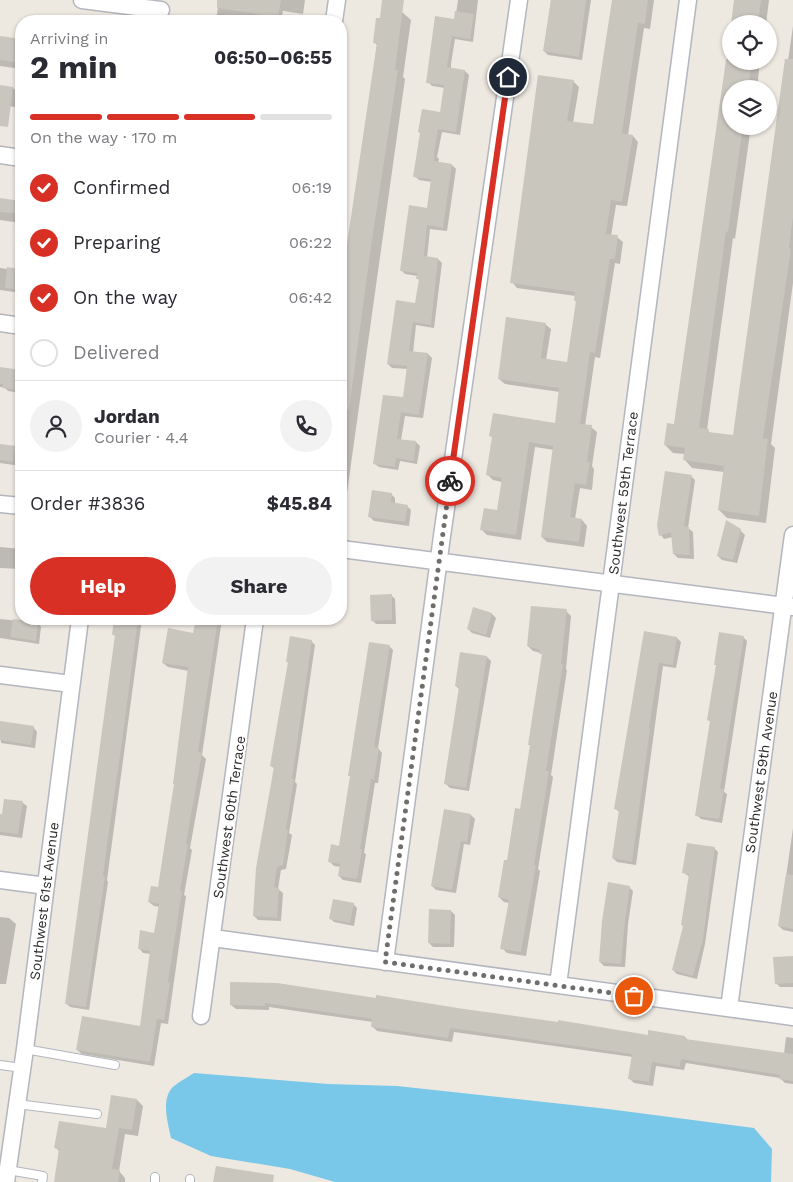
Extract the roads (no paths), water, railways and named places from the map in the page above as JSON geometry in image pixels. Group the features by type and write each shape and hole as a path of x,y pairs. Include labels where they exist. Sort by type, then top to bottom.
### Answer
{"street":[{"path":"82,0 160,11"},
{"path":"335,15 337,0"},
{"path":"385,962 439,561 519,0"},
{"name":"Southwest 59th Terrace","path":"558,985 688,0"},
{"path":"0,155 15,157"},
{"path":"0,323 15,325"},
{"path":"0,504 15,505"},
{"name":"Southwest 59th Avenue","path":"729,1008 788,607 793,535"},
{"path":"347,550 611,582 788,607"},
{"name":"Southwest 61st Avenue","path":"7,1176 79,625"},
{"name":"Southwest 60th Terrace","path":"201,1016 254,625"},
{"path":"0,675 71,684"},
{"path":"0,880 46,886"},
{"path":"213,938 793,1017"}],"lane":[{"path":"25,1049 115,1065"},
{"path":"0,1065 22,1068"},
{"path":"17,1104 97,1114"},
{"path":"7,1176 43,1176 42,1182"}],"water":[{"path":"194,1073 328,1084 397,1086 608,1109 754,1128 772,1149 771,1182 335,1182 290,1169 211,1156 171,1138 166,1111 167,1097 174,1086"}]}
